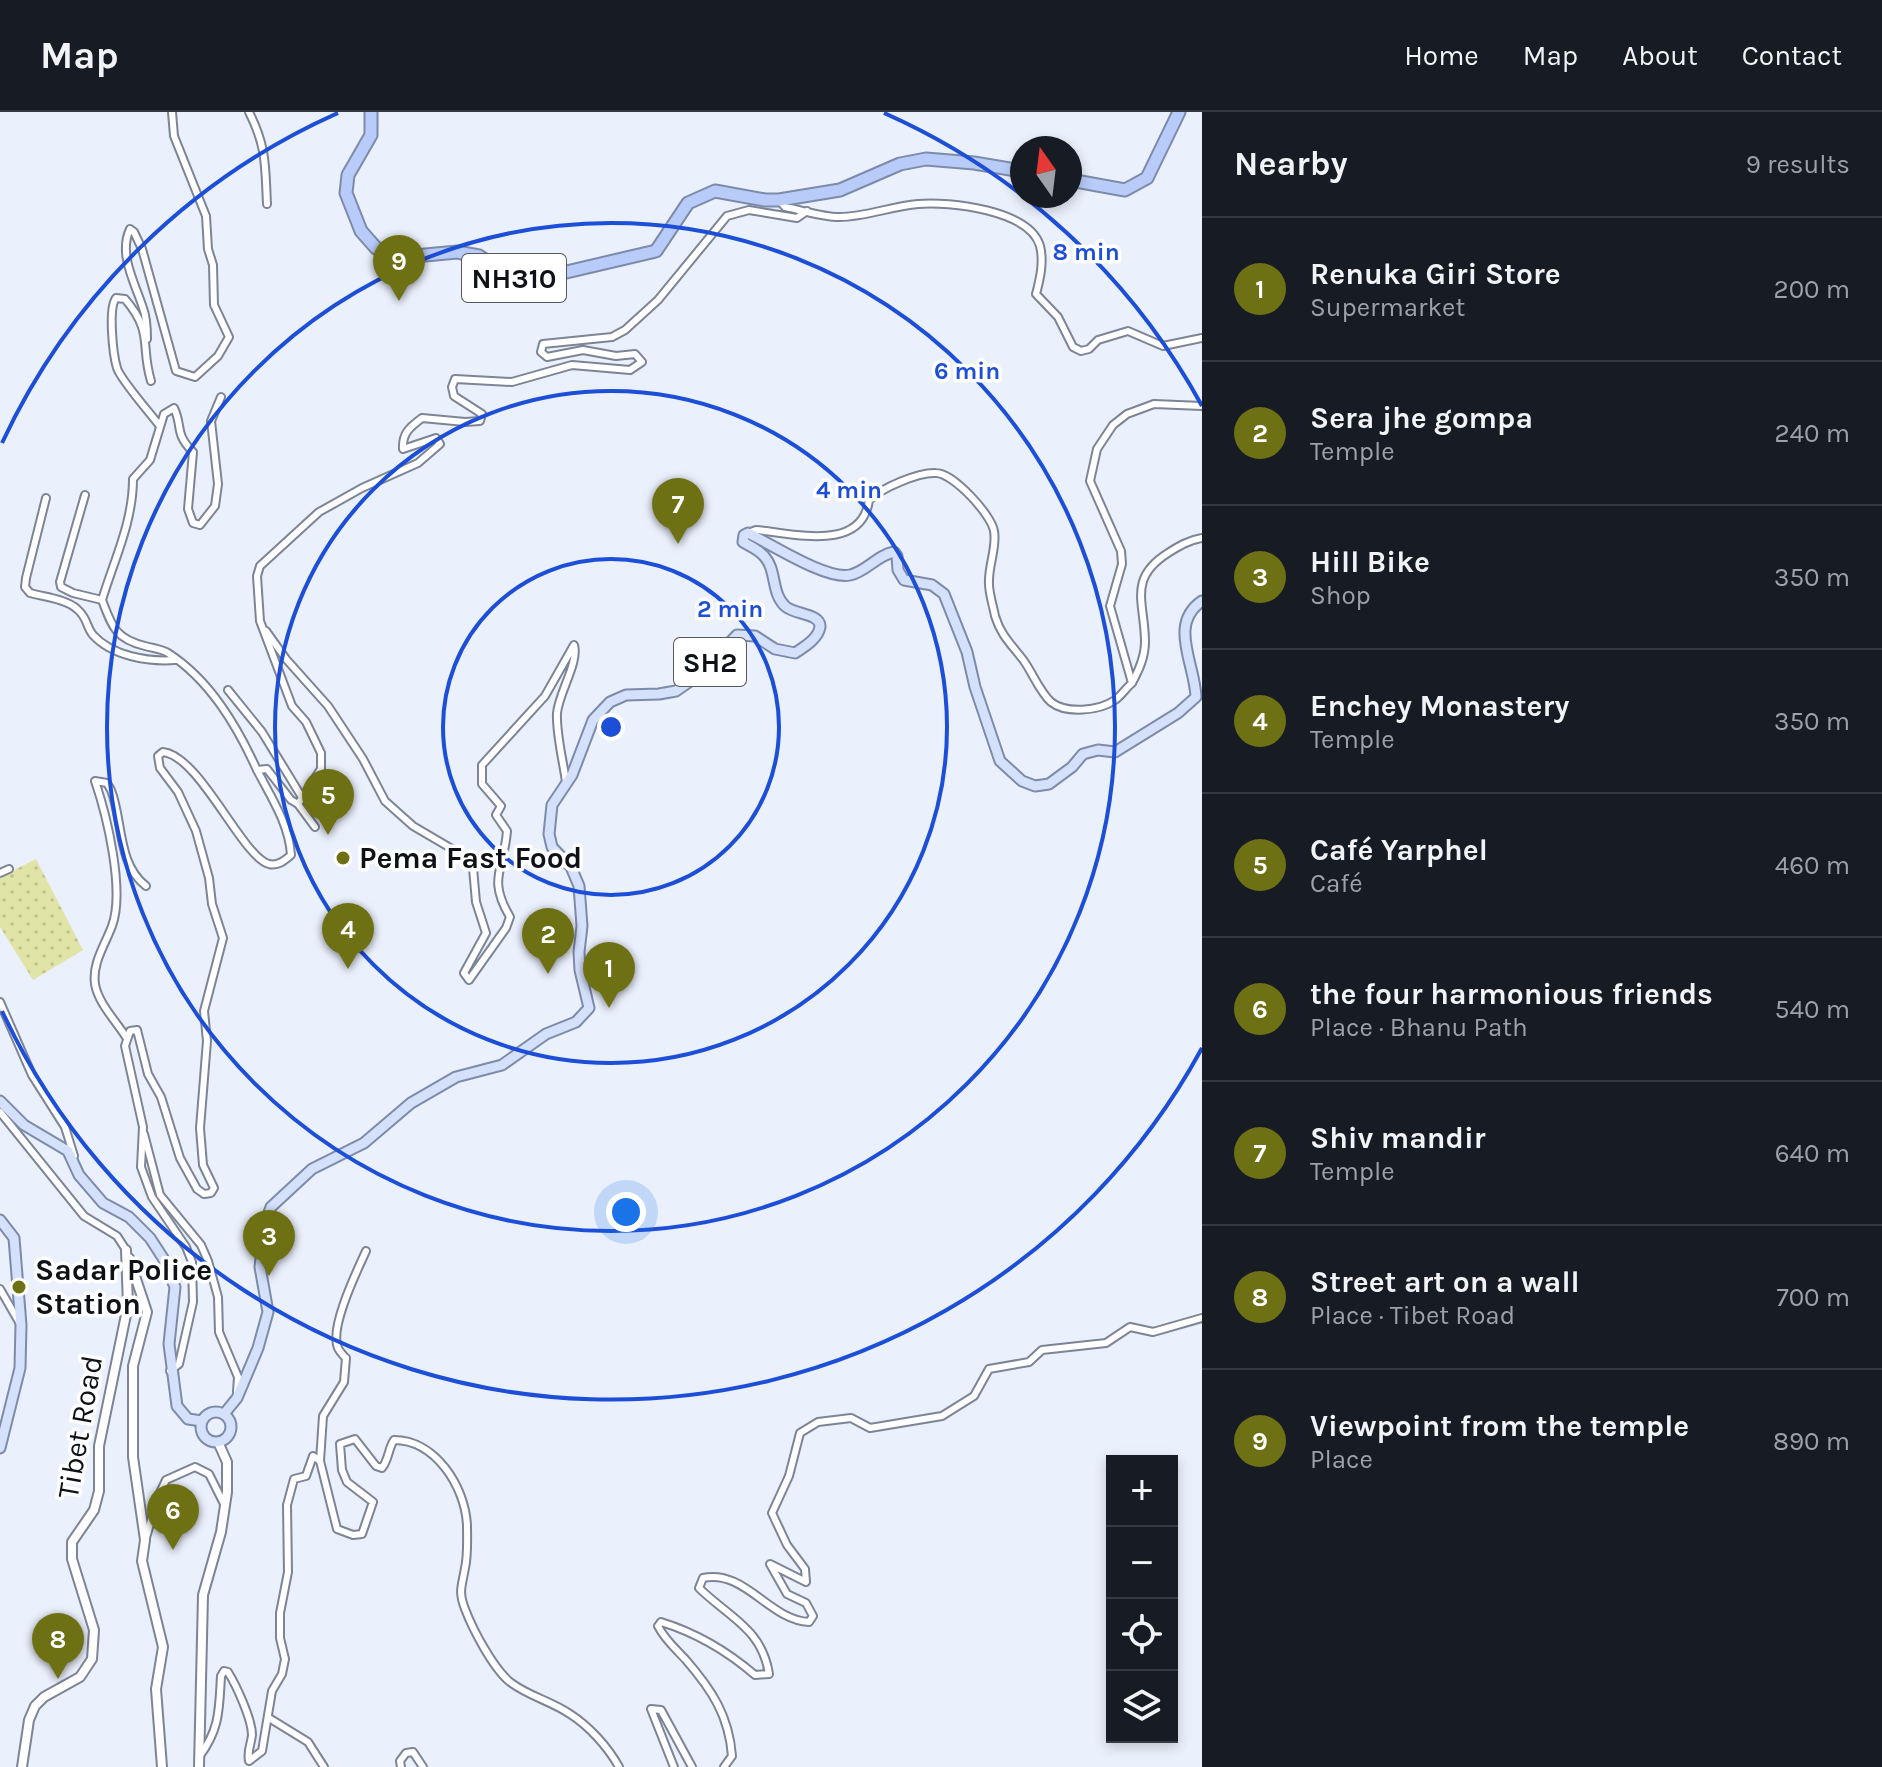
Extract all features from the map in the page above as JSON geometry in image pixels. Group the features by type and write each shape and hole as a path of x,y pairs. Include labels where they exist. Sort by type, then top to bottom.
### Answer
{"highway":[{"name":"NH310","path":"371,112 371,135 348,175 346,193 361,231 376,248 387,254 415,256 457,252 479,256 516,280 541,278 656,251 688,203 715,191 779,200 840,190 900,164 926,159 1010,169"},
{"path":"1082,182 1125,190 1147,178 1179,112"}],"main road":[{"path":"748,533 835,576 853,575 887,553 894,552 904,580 932,585 944,594 967,652 975,687 1000,761 1022,781 1035,786 1049,784 1072,767 1083,754 1098,750 1115,752 1178,713 1196,697 1195,679 1185,646 1185,621 1193,607 1202,601"},
{"name":"SH2","path":"218,1442 229,1436 231,1424 224,1414 237,1398 258,1348 268,1312 260,1267 271,1207 312,1169 364,1143 411,1103 456,1077 502,1065 546,1034 576,1022 589,1008 580,970 582,926 579,886 571,867 552,847 549,834 552,805 572,775 593,720 617,696 676,691 699,675 737,635 755,636 775,649 795,653 812,642 820,628 819,621 815,616 792,611 783,605 776,595 766,557 743,542 744,535 748,533"},
{"path":"0,1101 24,1125 68,1151 79,1175 103,1203 129,1217 150,1238 163,1258 175,1287 169,1344 170,1371 177,1406 188,1419 202,1421 211,1413 224,1414"},
{"path":"0,1220 14,1238 21,1325 20,1368 0,1448"},
{"path":"202,1421 204,1436 218,1442"}],"street":[{"path":"151,381 143,308 129,269 125,241 130,229 142,249 176,371 195,377 218,356 229,337 214,305 213,265 208,249 206,216 174,136 172,112"},
{"path":"249,112 265,154 267,204"},
{"path":"779,200 785,207 838,218 919,204 965,207 1008,216 1030,230 1039,244 1041,276 1036,294 1058,317 1073,347 1081,351 1089,349 1098,340 1128,331 1163,346 1202,338"},
{"path":"301,802 321,769 320,747 306,722 292,706 260,621 257,576 260,566 319,512 362,488 418,463 440,444 436,438 403,449 403,439 409,427 422,418 480,421 482,414 454,396 452,387 455,379 512,382 572,365 630,370 642,362 635,354 616,356 583,350 547,357 541,352 543,344 612,337 625,330 658,300 727,216 749,210 797,218 807,211"},
{"path":"147,339 134,309 125,299 116,298 111,313 117,370 159,425"},
{"path":"221,397 211,421 218,484 215,506 200,525 193,523 188,509 193,452 179,436 178,416 174,408 164,414 150,460 133,479 133,498 119,556 102,600 113,629 130,643 168,653 195,675 234,722 288,835 291,855 281,863 265,863 251,851 221,807 189,770 169,753 163,752 158,756 157,762 178,792 196,831 223,938 204,1011 207,1041 200,1128 203,1165 214,1188 211,1193 204,1194 197,1189 180,1158 161,1097 148,1074 137,1030 130,1031 125,1046 160,1195 201,1245 208,1261 218,1297 219,1332 238,1377 237,1398"},
{"path":"1132,683 1110,606 1122,564 1121,551 1090,481 1097,449 1113,425 1127,414 1154,404 1202,406"},
{"path":"748,533 756,530 833,536 851,531 861,524 869,500 875,494 901,482 937,472 970,495 994,531 988,581 1005,641 1021,658 1048,700 1058,707 1086,710 1114,701 1132,683 1141,668 1145,642 1140,609 1142,582 1151,564 1181,545 1202,538"},
{"path":"85,495 60,582 66,591 102,600"},
{"path":"46,498 25,587 30,593 74,606 87,619 90,633 111,650 163,661 175,660"},
{"path":"260,621 286,659 328,706 363,759 385,801 413,826 459,853 473,868 476,902 486,933 464,973 469,980 506,928 510,917 496,884 507,831 496,815 501,806 482,784 482,765 545,696 574,645 575,657 557,714 566,782"},
{"path":"228,690 262,732 315,827"},
{"path":"257,770 267,769 291,800 301,802"},
{"path":"126,1037 96,988 94,974 103,943 113,925 118,892 104,806 95,781 107,783 111,790 131,868 146,886"},
{"path":"0,873 9,869"},
{"path":"0,1002 32,1075 65,1127 77,1166"},
{"path":"0,1112 84,1216 117,1236 126,1250 147,1312 133,1366 133,1457 145,1540"},
{"path":"143,1127 141,1167 152,1197 186,1247 192,1262 193,1302 179,1364 170,1371"},
{"path":"192,1262 201,1245"},
{"name":"Tibet Road","path":"22,1767 29,1720 35,1706 44,1697 80,1677 92,1659 94,1630 72,1559 72,1542 94,1510 99,1491 99,1446 128,1305 126,1250"},
{"path":"366,1251 346,1296 336,1336 338,1349 346,1358 344,1382 323,1416 320,1461 337,1529 353,1535 365,1532 373,1502 347,1482 342,1470 340,1444 355,1439 376,1466 382,1468 388,1461 394,1440 412,1443 438,1458 452,1478 467,1522 466,1567 460,1587 471,1622 507,1679 569,1713 609,1750 619,1767"},
{"path":"0,1289 21,1325"},
{"path":"724,1767 732,1756 726,1717 701,1679 664,1638 658,1626 661,1622 686,1629 730,1654 755,1675 769,1674 766,1655 756,1637 699,1588 703,1578 719,1574 794,1621 809,1622 813,1616 806,1603 787,1594 770,1564 806,1582 805,1569 787,1545 772,1513 789,1476 800,1433 818,1422 851,1418 870,1428 942,1416 974,1396 989,1369 1029,1362 1042,1350 1106,1343 1130,1327 1153,1332 1202,1318"},
{"path":"199,1762 203,1595 225,1506 227,1462 218,1442"},
{"path":"199,1762 213,1738 224,1671 236,1684 252,1734 247,1751 249,1761 262,1751 272,1691 282,1674 285,1659 280,1638 280,1613 288,1572 287,1505 294,1479 306,1476 313,1456 320,1461"},
{"path":"162,1767 156,1689 163,1647 142,1561 145,1540 166,1480 195,1467 209,1474 225,1506"},
{"path":"674,1767 651,1709 661,1710 692,1767"},
{"path":"269,1718 308,1742 324,1767"},
{"path":"401,1767 400,1761 406,1753 413,1752 423,1767"}],"green space":[{"path":"36,859 83,950 33,980 0,927 0,877"}],"place":[{"name":"Viewpoint from the temple","path":"399,301"},
{"name":"Shiv mandir","path":"678,544"},
{"name":"Café Yarphel","path":"328,835"},
{"name":"Pema Fast Food","path":"343,858"},
{"name":"Enchey Monastery","path":"348,969"},
{"name":"Sera jhe gompa","path":"548,974"},
{"name":"Renuka Giri Store","path":"609,1008"},
{"name":"Hill Bike","path":"269,1276"},
{"name":"Sadar Police Station","path":"19,1287"},
{"name":"the four harmonious friends","path":"173,1550"},
{"name":"Street art on a wall","path":"58,1679"}]}
